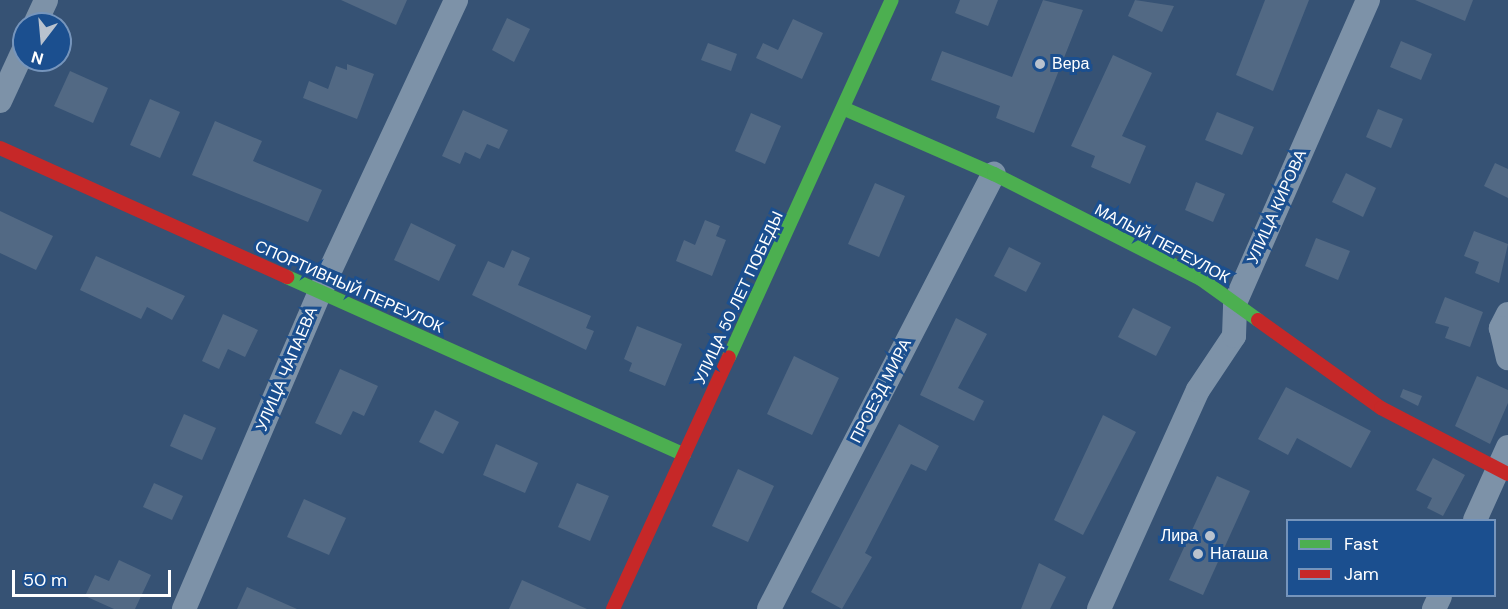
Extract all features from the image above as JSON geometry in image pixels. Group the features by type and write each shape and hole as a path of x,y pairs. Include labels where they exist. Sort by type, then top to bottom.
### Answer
{"street":[{"name":"УЛИЦА ЧАПАЕВА","path":"184,609 320,292 456,0"},
{"name":"УЛИЦА 50 ЛЕТ ПОБЕДЫ","path":"613,609 845,109 892,0"},
{"name":"УЛИЦА КИРОВА","path":"1099,609 1198,390 1234,336 1235,303 1368,0"},
{"path":"0,101 13,72"},
{"name":"МАЛЫЙ ПЕРЕУЛОК","path":"845,109 994,174 1201,279 1382,408 1503,472"},
{"name":"СПОРТИВНЫЙ ПЕРЕУЛОК","path":"0,148 684,455"},
{"name":"ПРОЕЗД МИРА","path":"769,609 994,174"},
{"path":"1508,314 1502,328 1508,358"},
{"path":"1476,519 1503,472 1508,447"}],"building":[{"path":"341,0 407,0 396,25"},
{"path":"960,0 998,0 988,26 955,13"},
{"name":"Вера","path":"1043,0 1083,10 1034,133 996,118 1000,106 931,80 942,51 1012,77"},
{"path":"1135,0 1174,6 1162,32 1128,16"},
{"path":"1265,0 1309,0 1273,91 1236,75"},
{"path":"1415,0 1473,0 1465,21"},
{"path":"507,18 530,29 514,62 492,50"},
{"path":"793,19 823,33 802,79 756,58 763,43 778,50"},
{"path":"1401,41 1432,54 1421,80 1390,67"},
{"path":"708,43 737,54 731,71 701,60"},
{"path":"1113,55 1152,73 1122,136 1146,146 1130,184 1091,167 1095,156 1071,146"},
{"path":"347,64 374,74 357,119 303,98 309,81 328,89 336,66 347,70"},
{"path":"70,72 108,88 93,123 54,106"},
{"path":"150,99 180,112 160,158 130,145"},
{"path":"1378,109 1403,119 1391,148 1366,137"},
{"path":"463,110 508,130 499,149 487,144 480,159 465,152 460,164 442,156"},
{"path":"1217,112 1254,127 1242,155 1205,140"},
{"path":"751,113 781,126 765,164 735,151"},
{"path":"215,121 262,141 253,161 322,190 308,222 192,175"},
{"path":"1495,163 1508,169 1508,198 1484,186"},
{"path":"1346,173 1376,188 1363,217 1332,202"},
{"path":"1196,182 1225,194 1213,222 1185,210"},
{"path":"875,183 905,196 879,257 848,244"},
{"path":"0,211 53,236 36,270 0,253"},
{"path":"705,220 720,226 716,236 726,240 712,276 676,261 684,240 695,245"},
{"path":"411,223 456,245 439,281 394,260"},
{"path":"1474,231 1508,244 1499,283 1475,273 1479,262 1464,256"},
{"path":"1316,238 1350,251 1338,280 1305,266"},
{"path":"1009,247 1041,263 1026,292 994,276"},
{"path":"512,250 530,258 518,285 591,316 586,328 594,331 586,350 472,295 488,261 504,268"},
{"path":"96,256 185,296 172,320 147,307 141,319 80,290"},
{"path":"1445,297 1483,312 1470,347 1445,338 1449,327 1435,323"},
{"path":"1133,308 1171,327 1156,356 1118,337"},
{"path":"223,314 258,330 245,357 228,349 219,369 202,361"},
{"path":"956,318 987,334 958,388 984,401 974,421 920,395"},
{"path":"637,326 682,344 665,386 629,371 632,363 624,359"},
{"path":"794,356 839,378 812,435 767,414"},
{"path":"340,369 378,386 364,416 353,411 341,435 315,423"},
{"path":"1477,376 1508,390 1508,403 1490,444 1455,426"},
{"path":"1286,387 1371,431 1351,468 1297,438 1288,455 1258,439"},
{"path":"1403,389 1422,396 1418,406 1400,397"},
{"path":"435,410 459,422 443,454 419,442"},
{"path":"184,414 216,428 202,460 170,446"},
{"path":"1103,415 1136,432 1083,535 1054,520"},
{"path":"899,424 939,446 926,471 911,464 865,553 872,557 842,609 811,592"},
{"path":"496,444 538,463 525,493 483,475"},
{"path":"1433,458 1465,475 1443,516 1427,508 1432,498 1416,490"},
{"path":"738,469 774,486 748,542 712,526"},
{"name":"Лира","path":"1217,476 1250,491 1203,595 1169,580"},
{"path":"154,483 183,496 172,520 143,507"},
{"path":"577,483 609,496 590,541 558,527"},
{"path":"304,499 346,518 329,555 287,537"},
{"path":"119,560 151,575 135,609 114,609 85,596 95,575 109,581"},
{"path":"1039,563 1066,577 1050,609 1021,609"},
{"path":"522,580 587,609 509,609"},
{"path":"247,587 297,609 237,609"}],"traffic: fast":[{"path":"729,357 892,0"},
{"path":"845,109 994,174 1201,279 1258,320"},
{"path":"287,277 684,455"}],"traffic: jam":[{"path":"0,148 287,277"},
{"path":"1258,320 1381,408 1508,474"},
{"path":"613,609 729,357"}],"place":[{"name":"Вера","path":"1040,64"},
{"name":"Лира","path":"1210,536"},
{"name":"Наташа","path":"1198,554"}]}
